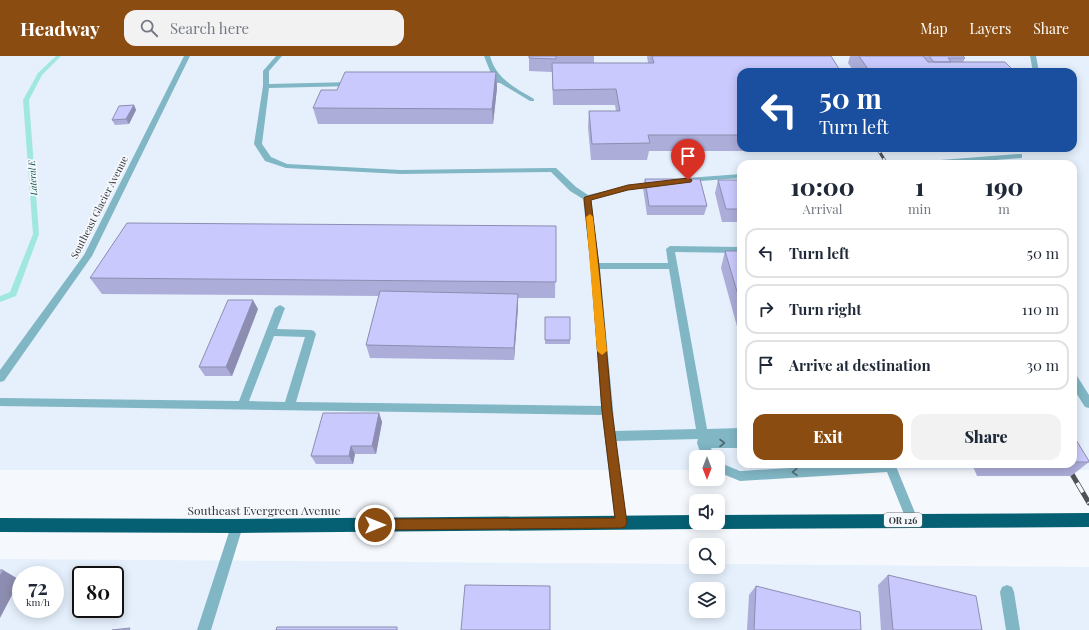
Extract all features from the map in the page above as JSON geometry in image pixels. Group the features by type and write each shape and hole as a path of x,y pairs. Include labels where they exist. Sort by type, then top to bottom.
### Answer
{"highway":[{"name":"OR 126","path":"725,522 1089,520"},
{"name":"Southeast Evergreen Avenue","path":"0,525 237,526 689,522"}],"street":[{"name":"Southeast Glacier Avenue","path":"0,378 88,256 187,56"},
{"path":"279,56 266,71 266,86 258,144 268,159 286,166 401,172 553,170 573,189 588,198 628,188 671,182 737,176"},
{"path":"487,56 488,64 500,81 532,100"},
{"path":"1033,56 1035,68"},
{"path":"477,81 500,81"},
{"path":"266,86 360,84"},
{"path":"1018,160 1022,152"},
{"path":"967,160 1020,156"},
{"path":"588,198 607,411 621,523"},
{"path":"706,450 670,250 737,250"},
{"path":"595,266 673,266"},
{"path":"242,406 280,308"},
{"path":"270,332 311,334 289,406"},
{"path":"1077,385 1089,404"},
{"path":"0,402 607,411"},
{"path":"703,438 737,434"},
{"path":"610,436 703,438 737,442"},
{"path":"725,470 740,476 859,468"},
{"path":"890,468 912,520"},
{"path":"204,630 237,526"},
{"path":"1007,592 1013,630"}],"shaded area":[{"path":"0,56 1089,56 1089,470 725,470 725,450 689,450 689,470 0,470"},
{"path":"0,559 689,564 689,574 725,574 725,564 1089,567 1089,630 0,630"}],"building":[{"path":"529,56 556,56 556,59 529,58"},
{"path":"652,56 831,56 838,68 737,68 737,135 648,135 650,143 592,144 589,111 620,111 616,89 553,90 552,63 654,63"},
{"path":"859,56 923,56 928,62 1005,62 1011,68 867,68"},
{"path":"929,56 963,56 965,58 948,58 951,62 934,62"},
{"path":"345,72 496,72 492,109 313,108 321,90 337,90"},
{"path":"134,105 126,119 112,120 119,106"},
{"path":"645,179 700,179 707,206 649,206"},
{"path":"718,180 737,180 737,209 726,209"},
{"path":"127,223 556,226 556,282 90,278"},
{"path":"725,251 737,251 737,292"},
{"path":"380,291 518,294 514,348 366,345"},
{"path":"228,300 253,300 226,367 199,367"},
{"path":"545,317 570,317 570,340 545,340"},
{"path":"323,413 379,413 372,446 351,446 349,456 311,456"},
{"path":"1077,442 1089,461 1077,462"},
{"path":"888,575 976,596 982,630 893,630"},
{"path":"465,585 550,586 550,630 461,630"},
{"path":"756,586 860,612 861,630 754,630"},
{"path":"277,627 397,627 397,630 276,630"},
{"path":"130,628 129,630 112,630"}],"waterway":[{"name":"Lateral E","path":"0,299 13,294 36,234 26,100 40,74 59,56"}],"railway":[{"path":"880,152 884,160"},
{"path":"1068,468 1089,503"}],"slow traffic":[{"path":"590,217 602,351"}],"route":[{"path":"375,525 621,523 607,411 588,198 628,188 688,180"}]}
